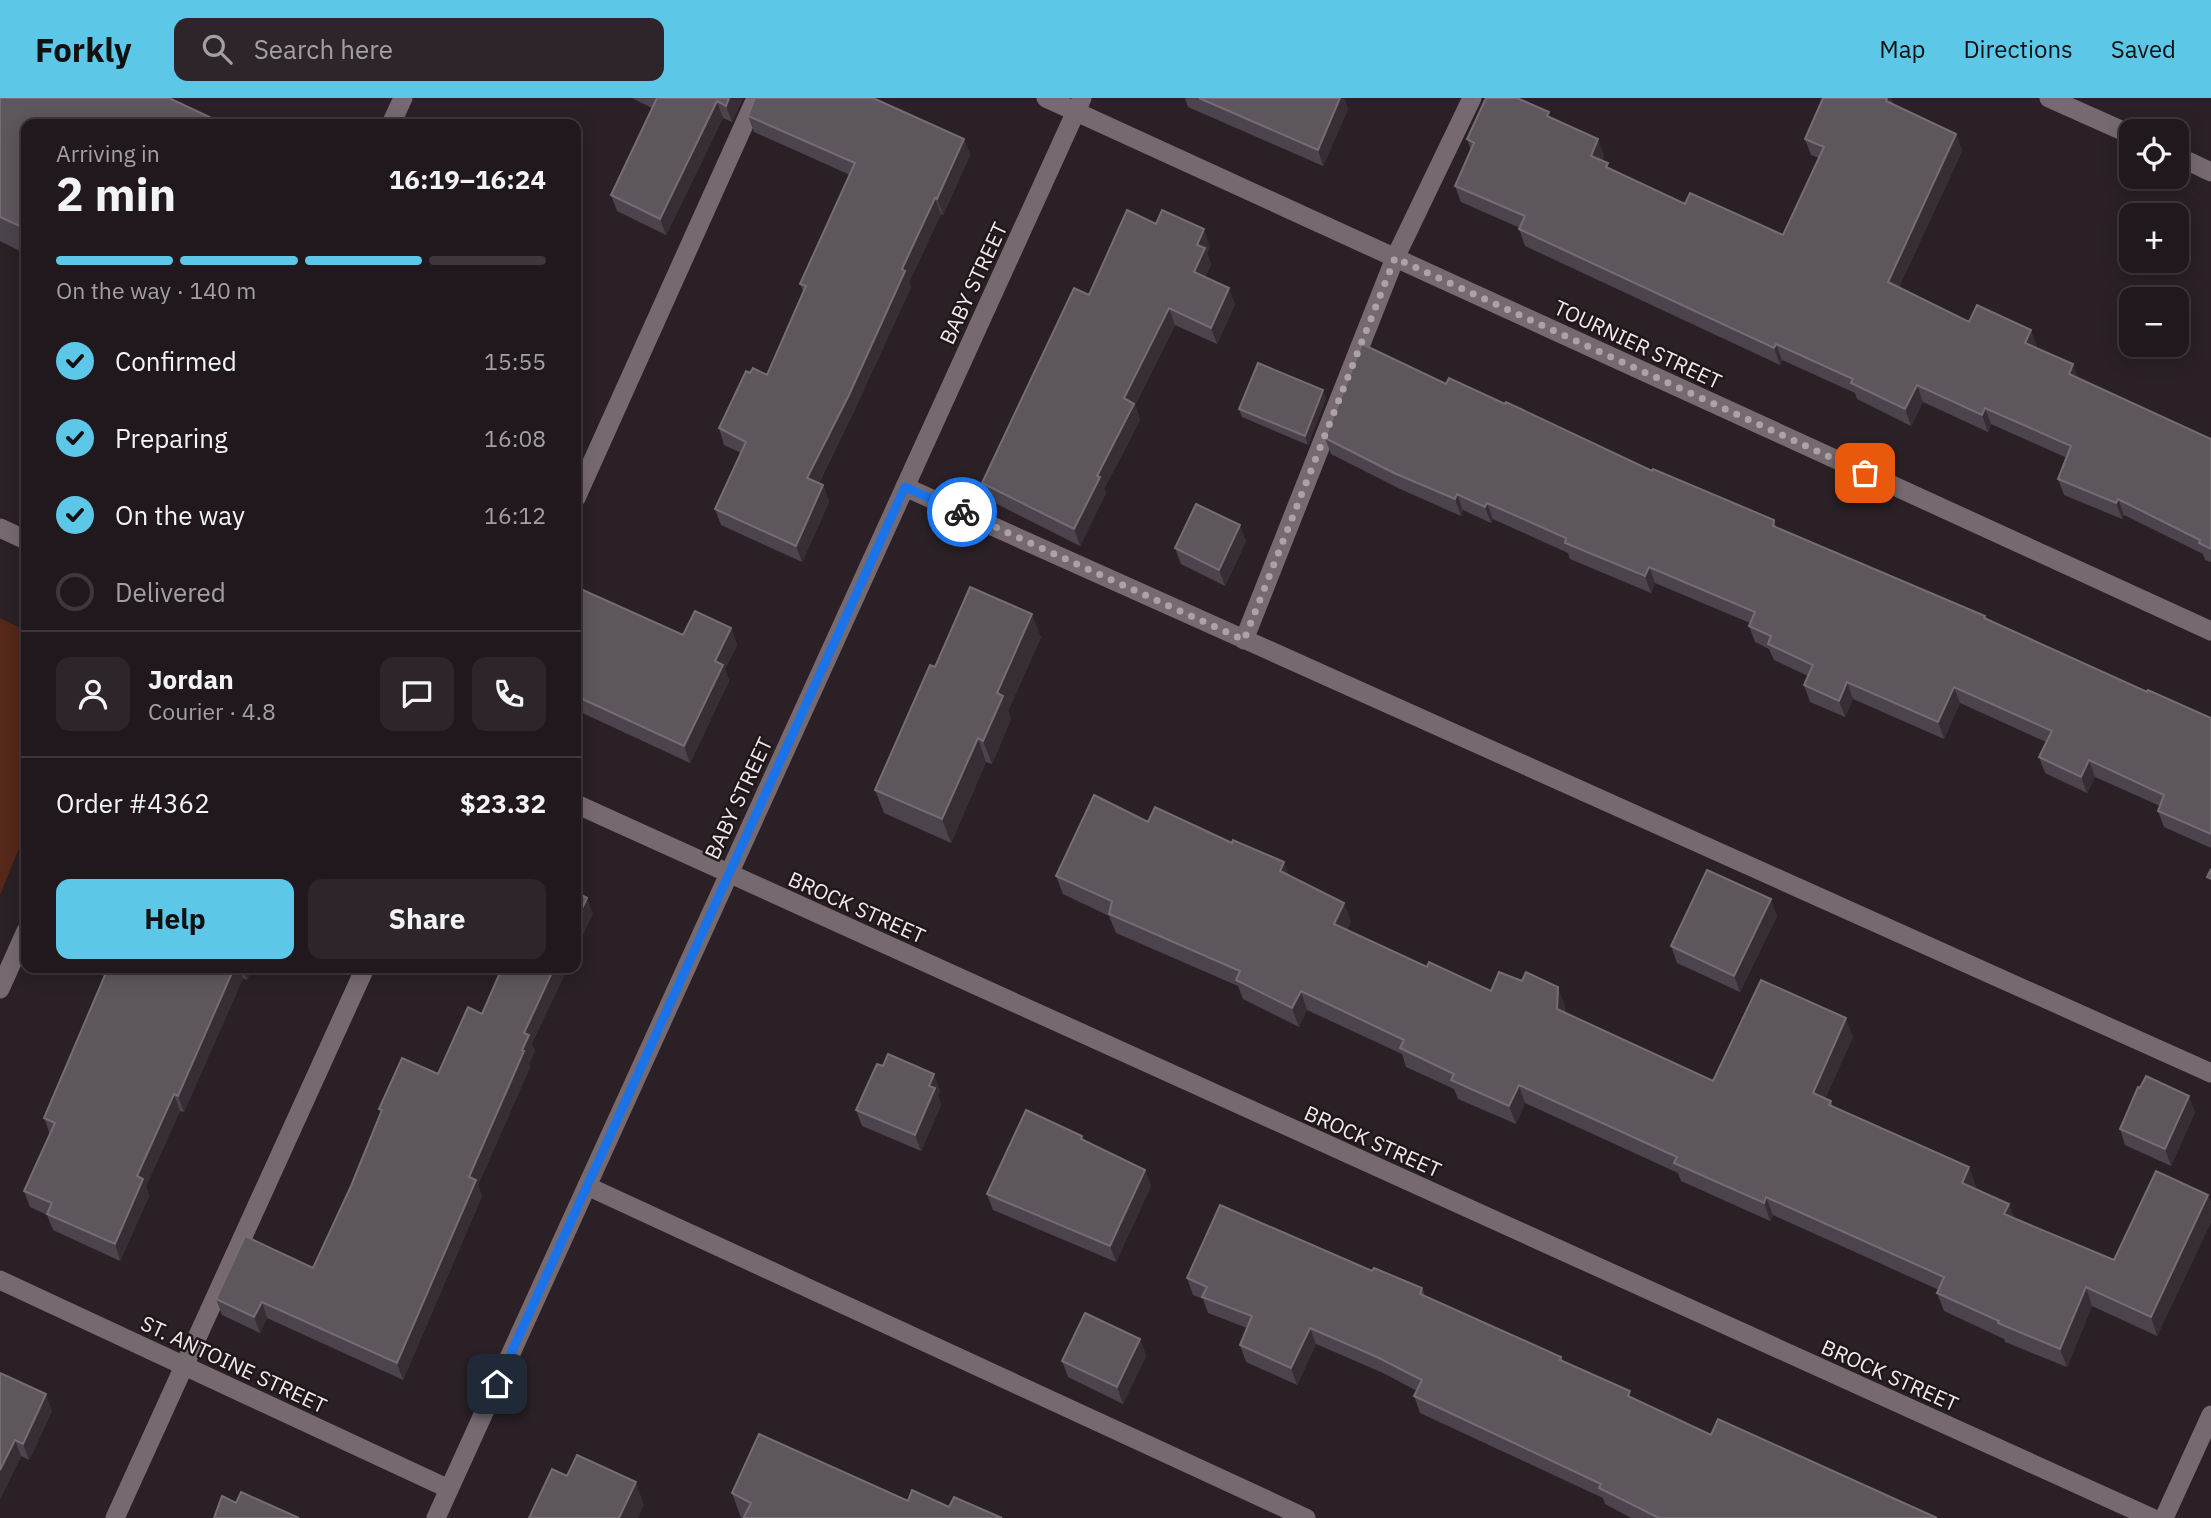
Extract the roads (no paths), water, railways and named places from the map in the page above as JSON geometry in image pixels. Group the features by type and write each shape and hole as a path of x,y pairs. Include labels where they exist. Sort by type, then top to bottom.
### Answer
{"street":[{"path":"393,119 403,98"},
{"path":"581,487 756,98"},
{"name":"TOURNIER STREET","path":"1046,98 1079,105 1395,258 2211,631"},
{"path":"1244,640 1395,258 1472,98"},
{"path":"2049,98 2119,129"},
{"name":"BABY STREET","path":"436,1518 1079,105"},
{"path":"2189,162 2211,172"},
{"path":"905,487 2211,1073"},
{"path":"0,528 21,538"},
{"name":"BROCK STREET","path":"581,806 2152,1518"},
{"path":"0,989 21,942"},
{"path":"115,1518 186,1367 363,973"},
{"path":"587,1186 1306,1518"},
{"name":"ST. ANTOINE STREET","path":"0,1280 449,1489"},
{"path":"2164,1518 2211,1415"}]}
